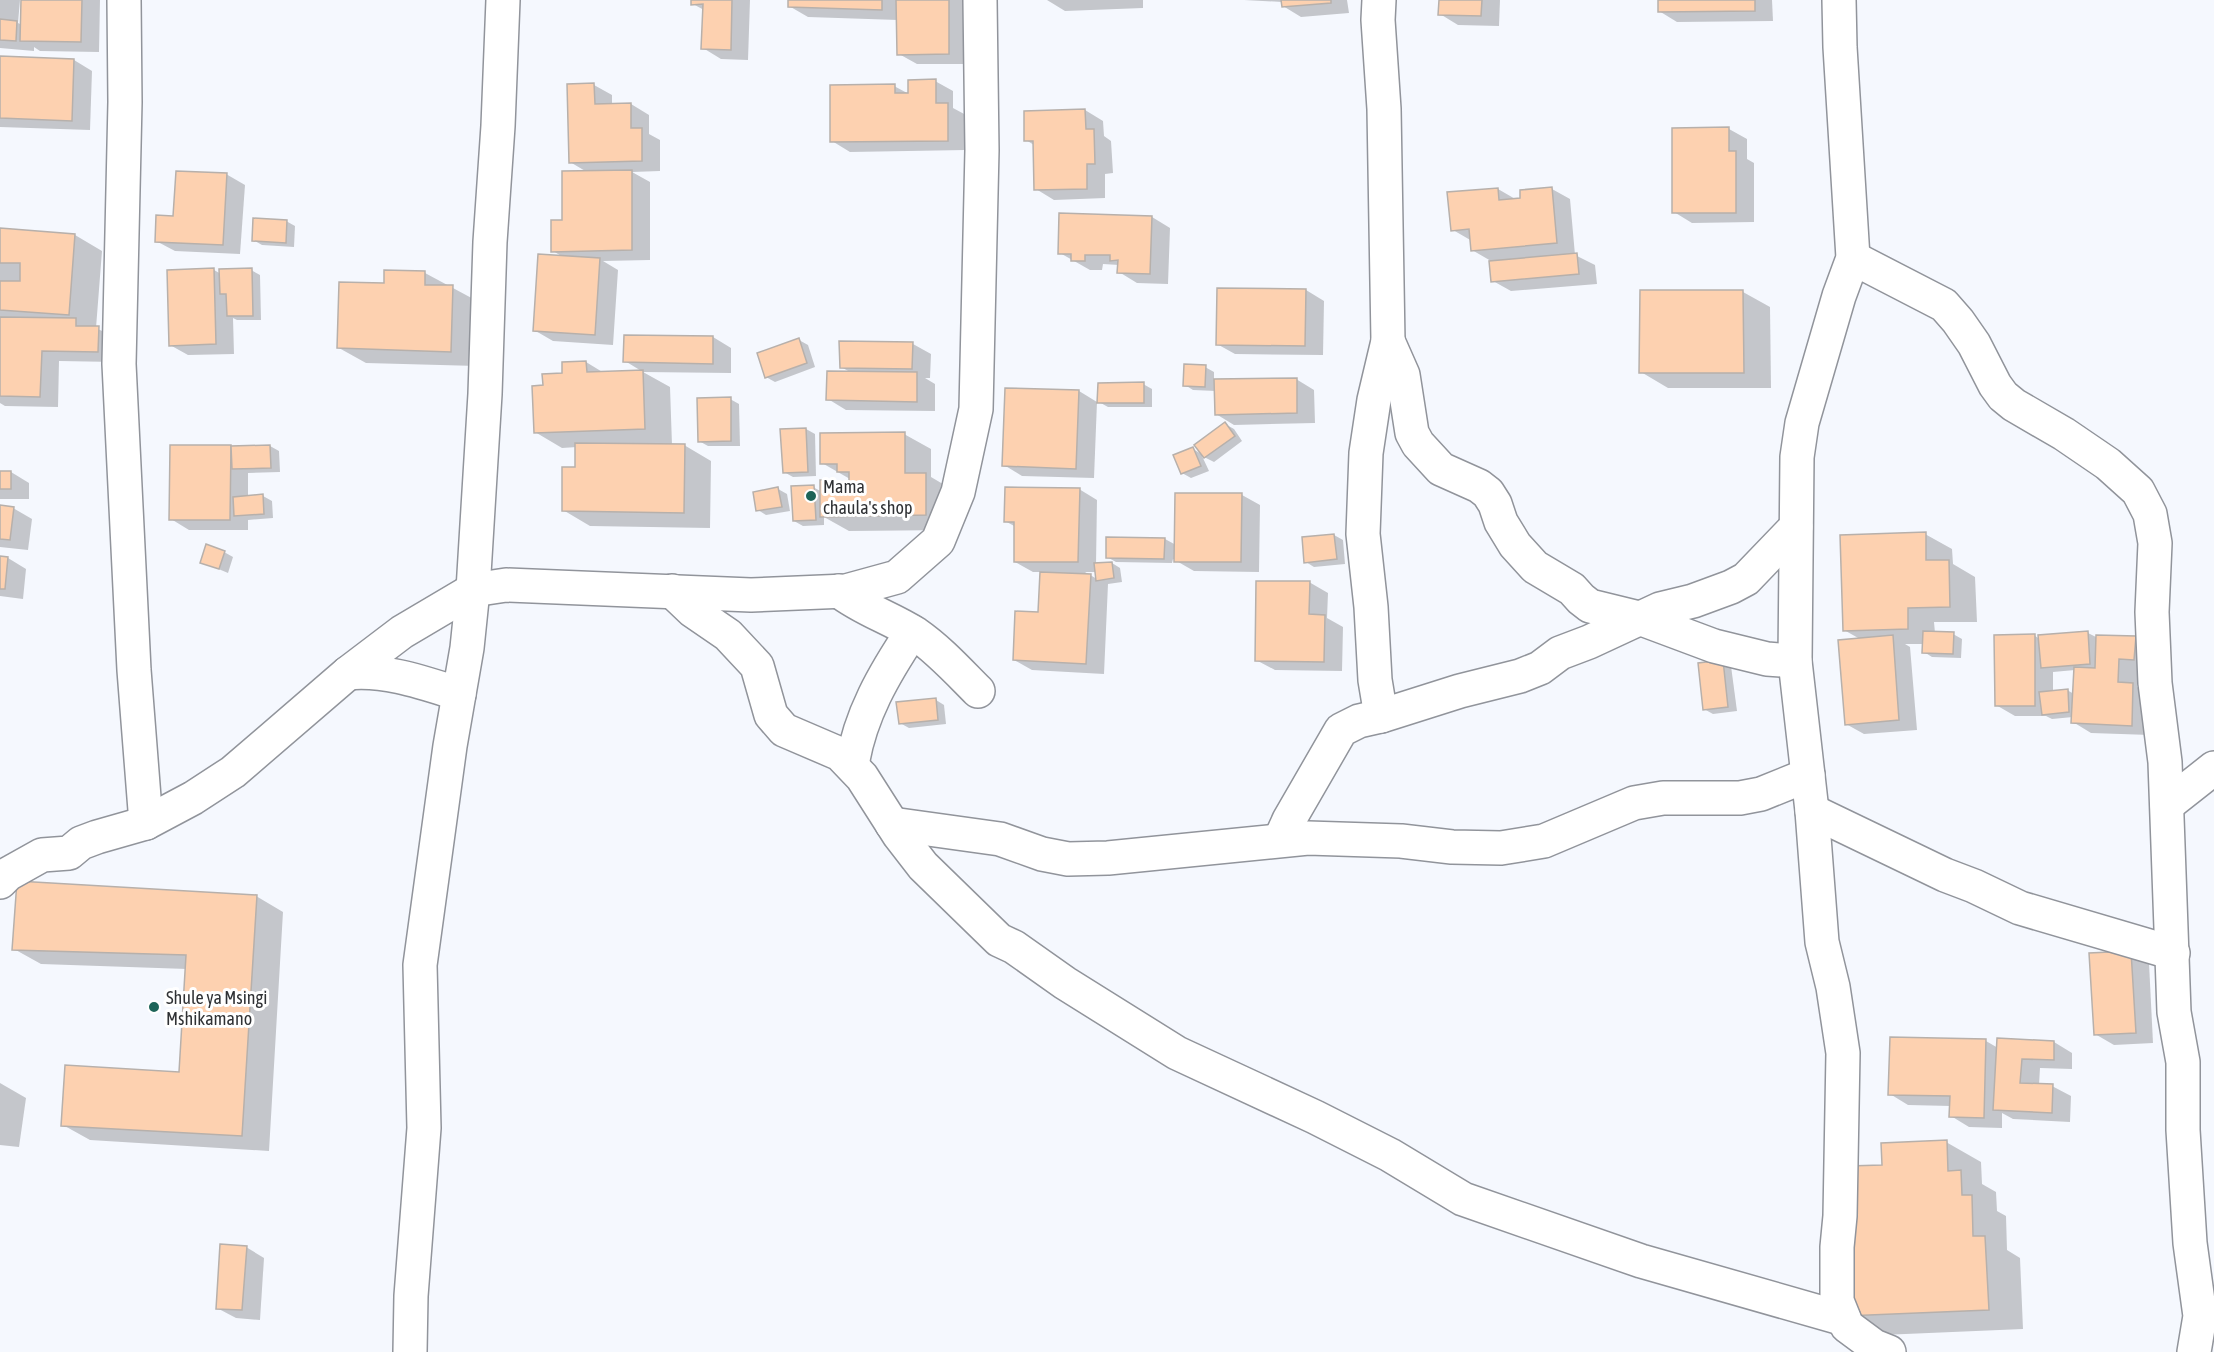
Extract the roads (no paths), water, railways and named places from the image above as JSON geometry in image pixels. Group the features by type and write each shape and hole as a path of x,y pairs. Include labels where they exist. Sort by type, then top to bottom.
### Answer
{"street":[{"path":"124,0 125,102 120,375 134,670 146,823"},
{"path":"410,1352 411,1296 424,1128 420,965 467,648 473,590 485,394 490,242 503,0"},
{"path":"0,882 8,874 42,855 69,853 81,843 146,823 193,798 233,772 348,673 402,632 473,590 506,585 751,595 839,591 897,577 938,542 958,492 976,409 982,150 980,0"},
{"path":"1379,0 1388,341 1374,400 1366,453 1363,534 1371,607 1375,680 1381,716"},
{"path":"1839,0 1839,47 1853,258 1839,296 1802,423 1797,457 1795,661 1812,812 1822,942 1833,987 1843,1053 1837,1301 1847,1326 1874,1346 1889,1352"},
{"path":"1853,258 1944,306 1974,344 2003,396 2108,464 2132,486 2146,503 2154,536 2152,612 2155,683 2165,762 2174,1012 2183,1062 2183,1130 2190,1243 2200,1316 2194,1352"},
{"path":"1388,341 1402,375 1412,433 1429,458 1441,469 1479,486 1488,493 1495,504 1501,522 1515,545 1536,567 1572,589 1590,606 1639,618 1714,646 1767,659 1795,661"},
{"path":"1280,840 1289,819 1341,730 1359,721 1520,676 1540,668 1560,653 1660,609 1719,592 1746,579 1796,527"},
{"path":"672,591 693,611 728,635 757,666 771,715 784,730 840,754 852,765 923,866 999,940 1014,947 1065,983 1177,1053 1315,1117 1390,1155 1463,1199 1641,1261 1844,1319"},
{"path":"839,591 855,604 912,632 945,658 978,691"},
{"path":"852,765 855,745 869,704 891,663 912,632"},
{"path":"348,673 388,675 459,694"},
{"path":"2167,805 2214,768"},
{"path":"892,824 1000,838 1041,854 1068,859 1108,858 1308,838 1501,848 1544,841 1634,803 1663,798 1740,798 1761,794 1808,775"},
{"path":"1812,812 1945,876 1974,886 2020,908 2173,953"}],"place":[{"name":"Mama chaula's shop","path":"811,496"},
{"name":"Shule ya Msingi Mshikamano","path":"154,1007"}]}
